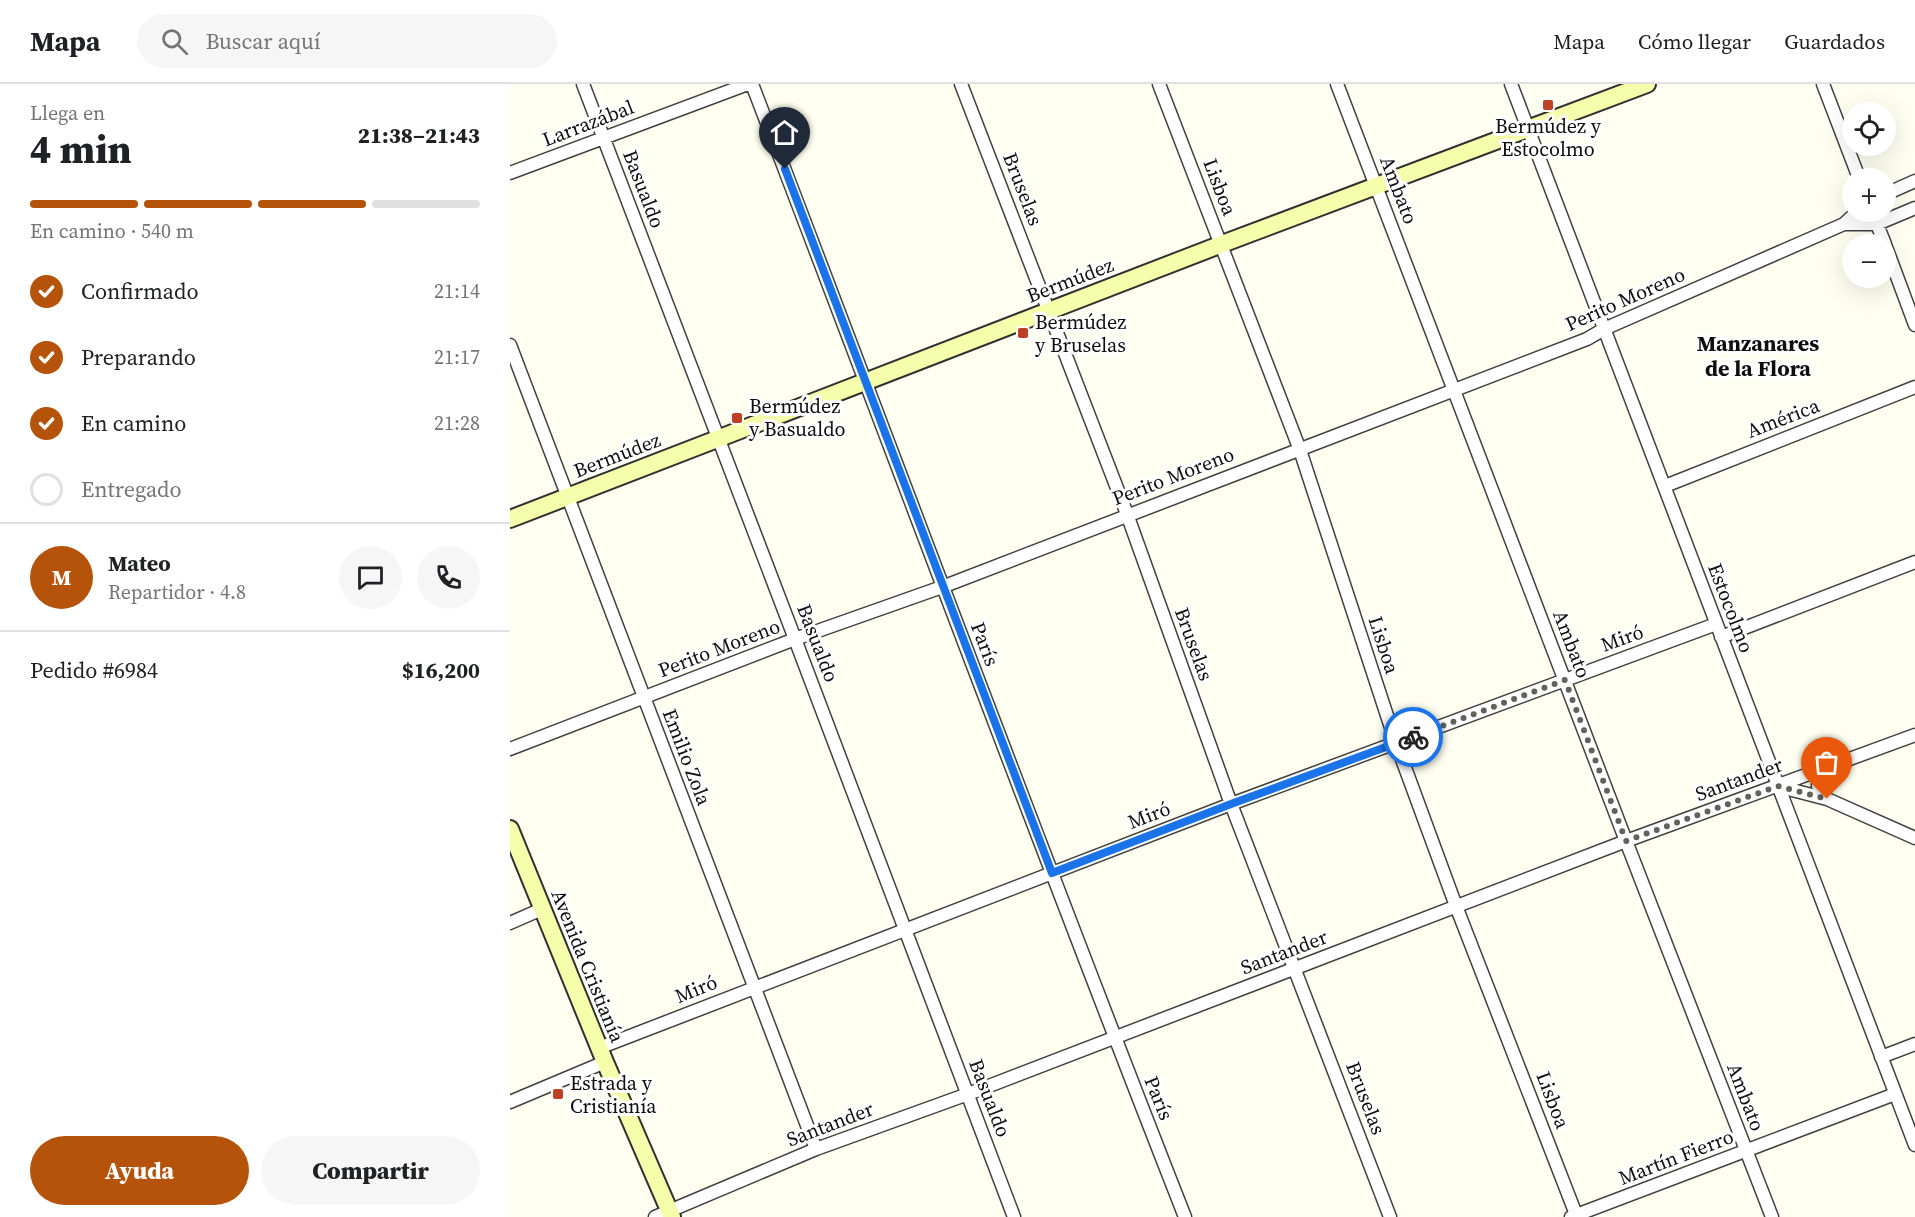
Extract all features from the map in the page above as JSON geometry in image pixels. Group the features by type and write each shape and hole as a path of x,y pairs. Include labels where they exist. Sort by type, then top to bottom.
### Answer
{"street":[{"name":"Basualdo","path":"583,84 1014,1217"},
{"name":"Larrazábal","path":"510,174 603,137 750,84"},
{"name":"París","path":"750,84 1185,1217"},
{"name":"Bruselas","path":"961,84 1050,310 1127,514 1231,804 1390,1217"},
{"name":"Lisboa","path":"1160,84 1299,450 1396,743 1575,1216"},
{"name":"Ambato","path":"1337,84 1772,1217"},
{"name":"Estocolmo","path":"1511,84 1915,1145"},
{"name":"Bermúdez","path":"510,519 1376,185 1647,84"},
{"path":"1823,84 1855,168"},
{"path":"1896,190 1915,181"},
{"name":"Perito Moreno","path":"510,749 1587,339 1604,328 1844,224 1877,224 1915,208"},
{"path":"1877,224 1881,234"},
{"path":"1896,275 1915,325"},
{"name":"Emilio Zola","path":"510,345 816,1149"},
{"name":"América","path":"1665,486 1915,387"},
{"path":"1721,637 1915,562"},
{"name":"Miró","path":"510,1102 602,1055 755,987 1231,804 1716,624"},
{"name":"Santander","path":"665,1215 816,1149 968,1094 1626,841 1915,735"},
{"path":"1819,771 1818,786 1825,798"},
{"path":"1778,786 1825,798 1915,838"},
{"name":"Avenida Cristianía","path":"510,829 665,1215"},
{"path":"510,923 542,909"},
{"path":"1881,1057 1915,1044"},
{"name":"Martín Fierro","path":"1575,1216 1895,1094"}],"way so far":[{"path":"1413,737 1565,680 1626,841 1778,786 1827,799"}],"place":[{"name":"Bermúdez y Estocolmo","path":"1548,105"},
{"name":"Bermúdez y Bruselas","path":"1023,333"},
{"name":"Bermúdez y Basualdo","path":"737,418"},
{"name":"Estrada y Cristianía","path":"558,1094"}],"district":[{"name":"Manzanares de la Flora","path":"1758,356"}],"route":[{"path":"785,169 1052,873 1413,737"}]}
